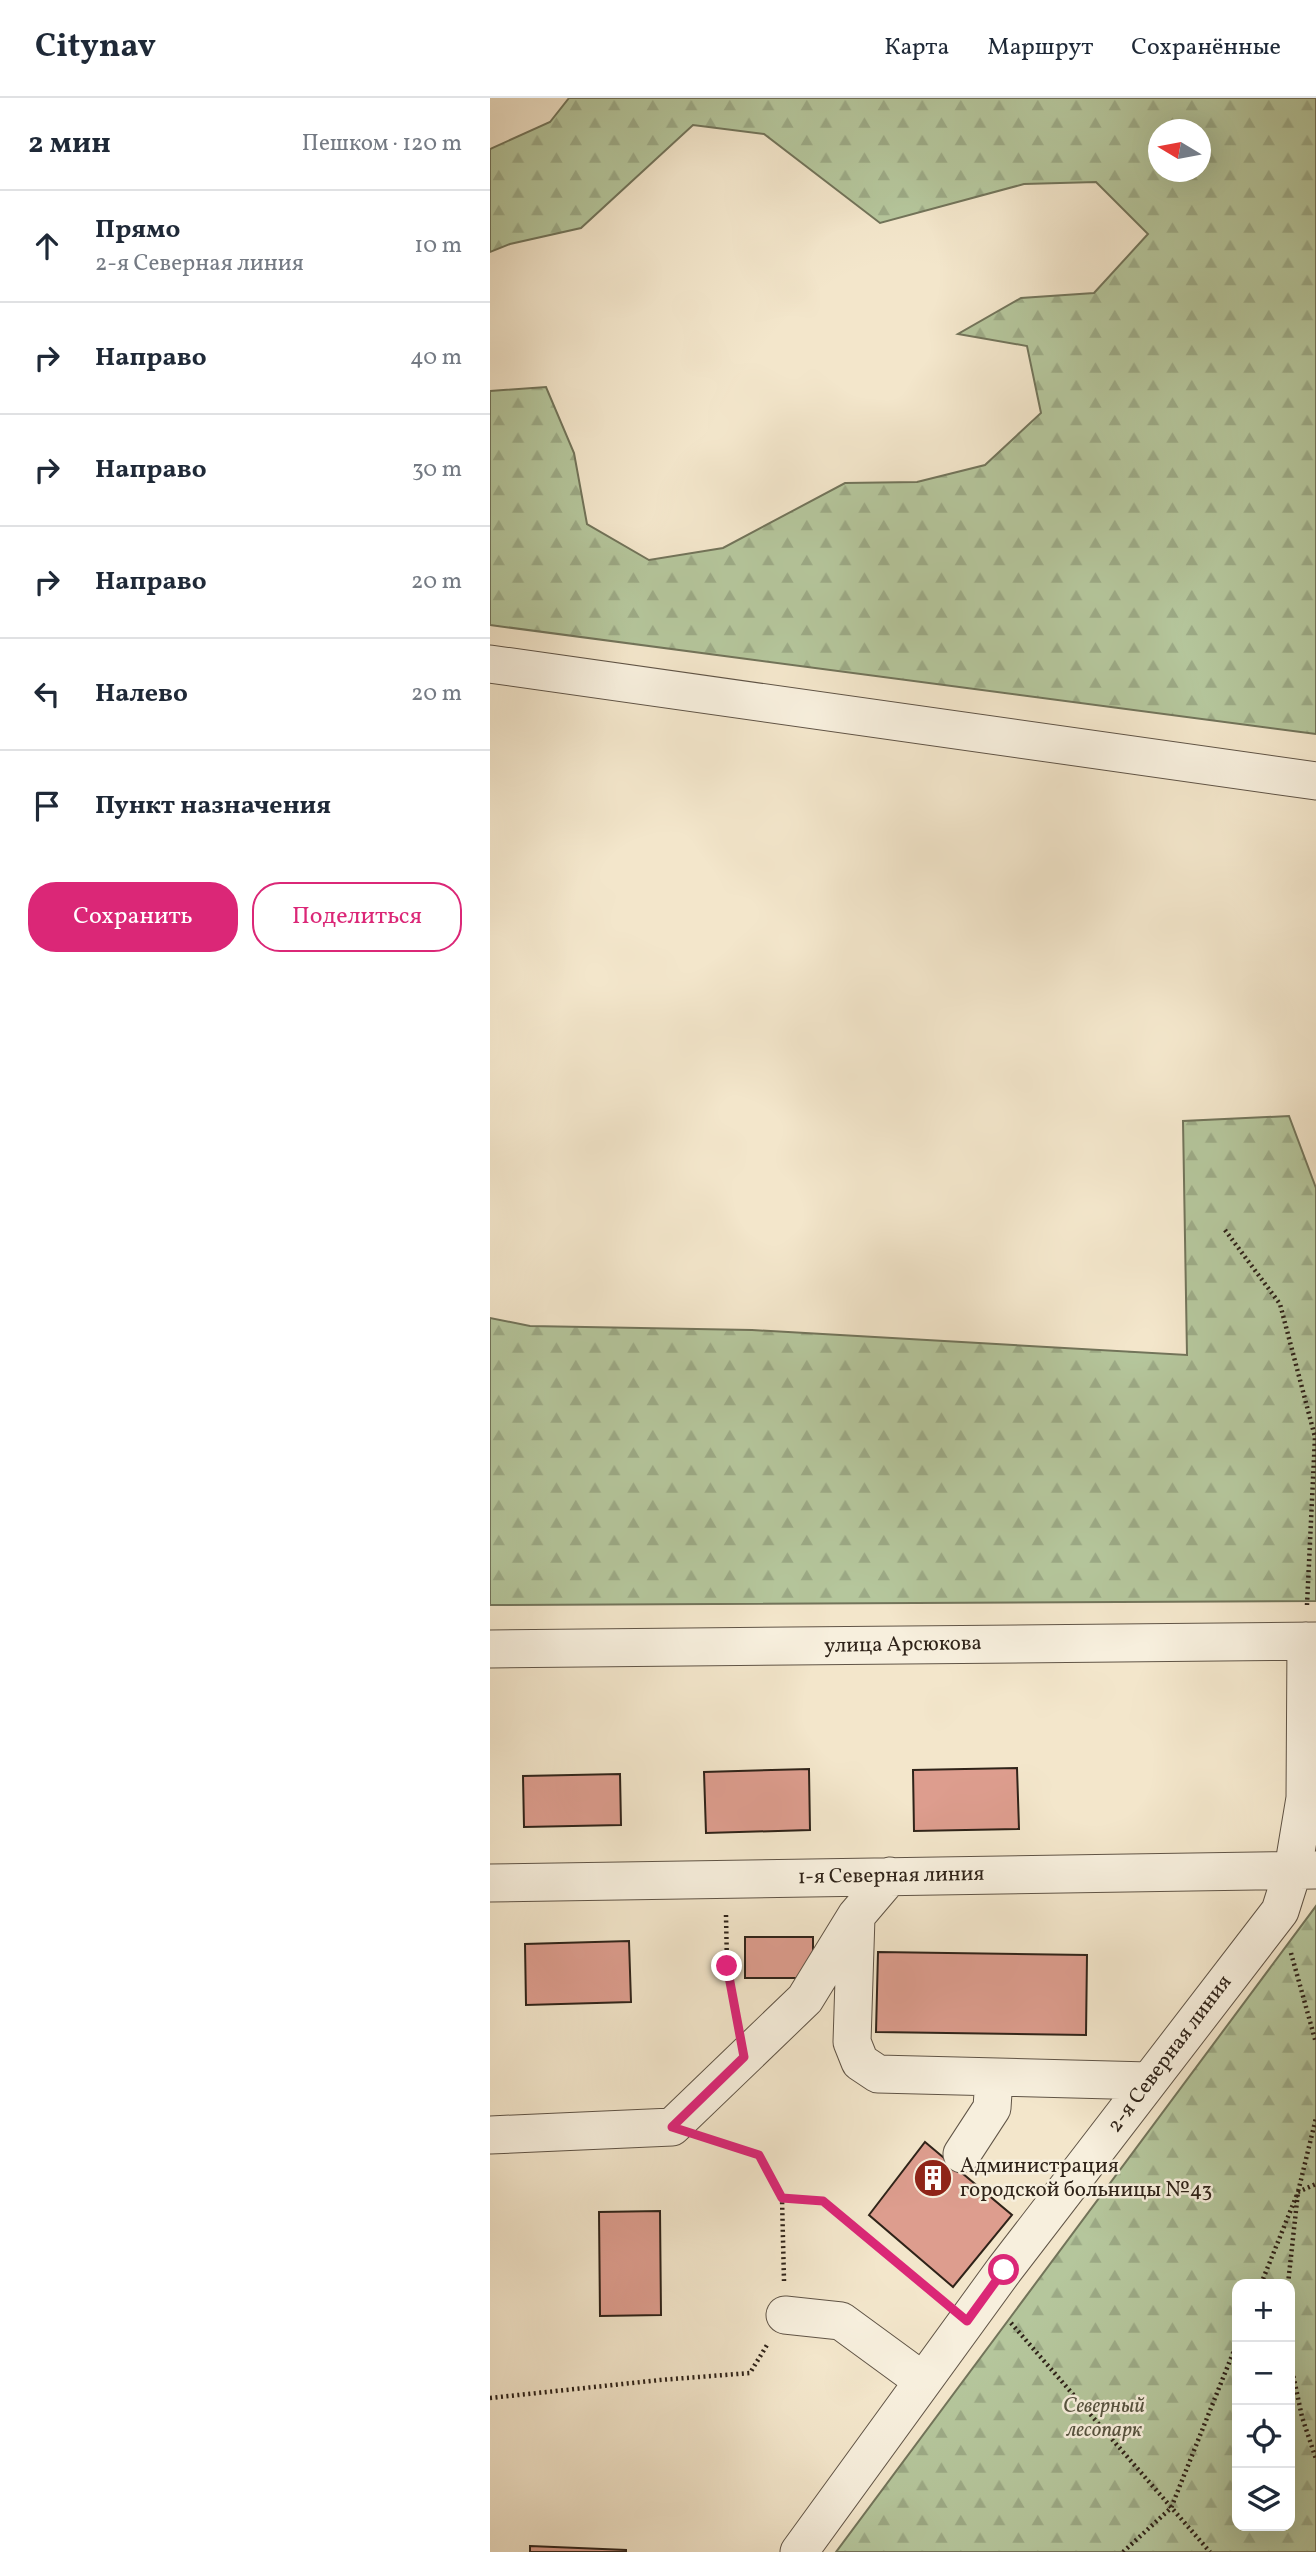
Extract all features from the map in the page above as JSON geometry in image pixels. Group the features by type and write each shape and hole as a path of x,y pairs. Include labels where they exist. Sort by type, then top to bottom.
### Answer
{"street":[{"path":"490,664 1316,781"},
{"name":"улица Арсюкова","path":"490,1649 1311,1641"},
{"name":"2-я Северная линия","path":"799,2552 923,2381 987,2286 1280,1911 1305,1870 1311,1641"},
{"name":"1-я Северная линия","path":"490,1883 1305,1870"},
{"path":"490,2136 672,2127 805,1999 856,1916 890,1876"},
{"path":"856,1916 852,2042 860,2062 878,2074 1149,2081"},
{"path":"962,2154 992,2108 994,2077"},
{"path":"785,2315 841,2321 923,2381"}],"path":[{"path":"1225,1230 1280,1304 1315,1437 1311,1641"},
{"path":"725,1879 727,1966 744,2057"},
{"path":"1280,1911 1316,2043"},
{"path":"1289,2279 1298,2192 1316,2118"},
{"path":"490,2398 750,2373 785,2315 782,2198 759,2155 672,2127"},
{"path":"1263,2279 1298,2192 1316,2184"},
{"path":"782,2198 823,2201 987,2286 1210,2552"},
{"path":"1123,2552 1171,2508 1232,2356"},
{"path":"1295,2384 1302,2417 1316,2459"}],"green space":[{"path":"569,98 1316,98 1316,734 490,625 490,391 546,387 574,453 587,524 649,560 723,548 845,483 917,482 985,465 1041,413 1027,346 958,334 1021,298 1094,293 1148,234 1096,182 1024,184 880,223 764,134 693,125 581,228 510,244 490,252 490,149 550,122"},
{"path":"1289,1116 1316,1188 1316,1601 490,1605 490,1318 530,1326 752,1330 1187,1355 1183,1121"},
{"name":"Северный лесопарк","path":"1316,1906 1316,2552 836,2552"}],"building":[{"path":"1017,1768 1019,1829 914,1831 913,1770"},
{"path":"809,1769 810,1830 706,1833 704,1772"},
{"path":"620,1774 621,1825 524,1827 523,1776"},
{"path":"745,1937 813,1937 813,1978 745,1978"},
{"path":"629,1941 631,2002 526,2005 525,1944"},
{"path":"878,1952 1087,1955 1086,2035 876,2032"},
{"name":"Администрация городской больницы №43","path":"925,2142 1012,2215 953,2287 869,2215"},
{"path":"660,2211 661,2315 600,2316 599,2212"},
{"path":"530,2546 626,2550 626,2552 530,2552"}],"place":[{"name":"Администрация городской больницы №43","path":"933,2178"}],"route":[{"path":"727,1966 744,2057 672,2127 759,2155 782,2198 823,2201 967,2321 1004,2270"}]}
